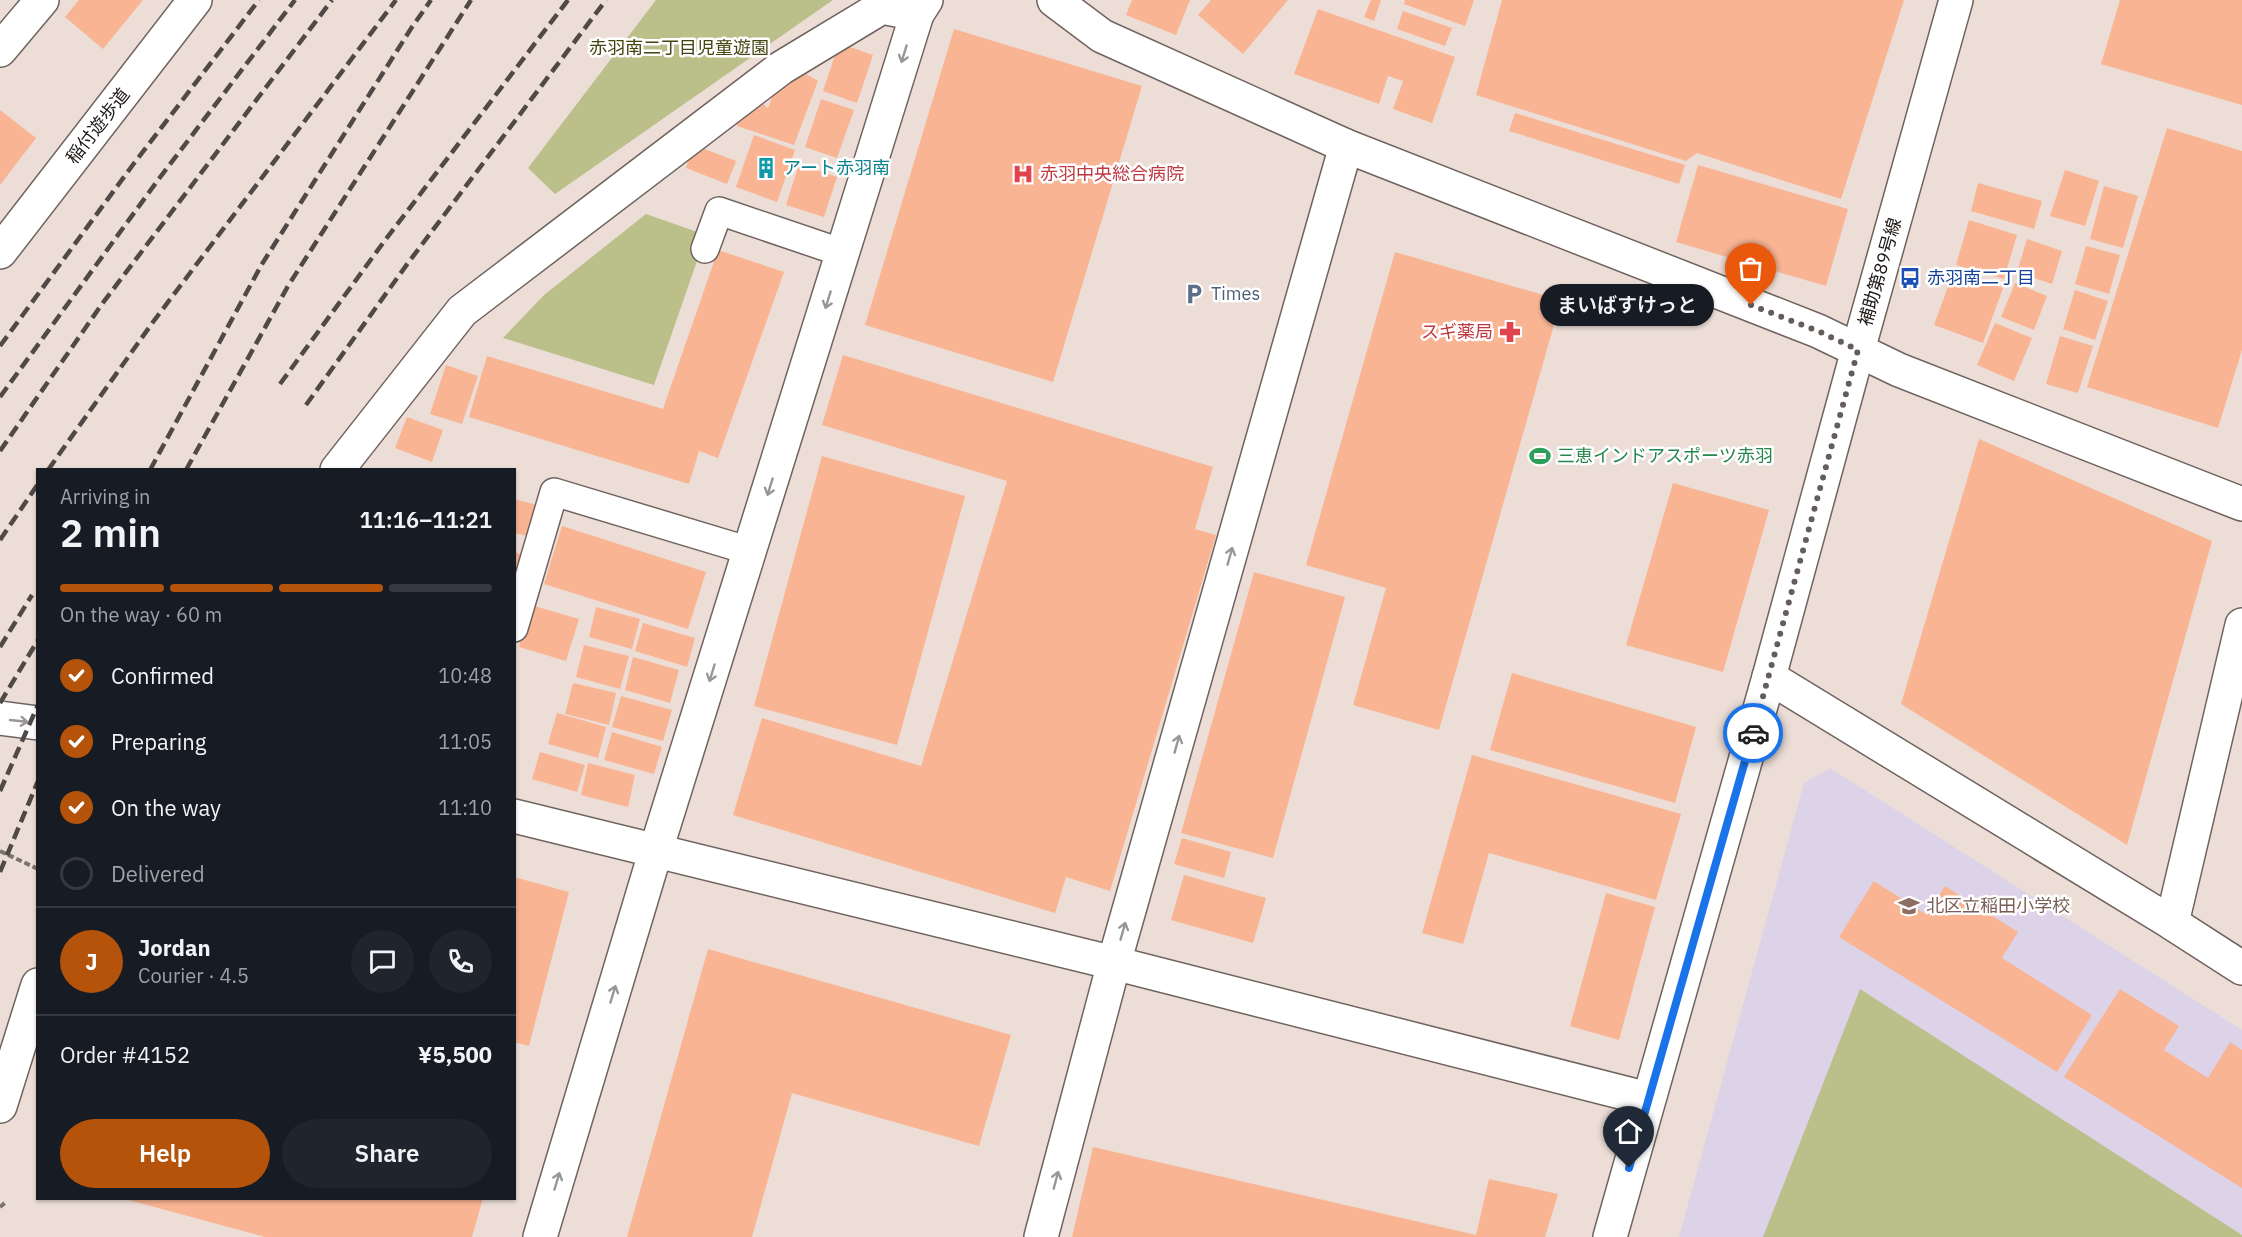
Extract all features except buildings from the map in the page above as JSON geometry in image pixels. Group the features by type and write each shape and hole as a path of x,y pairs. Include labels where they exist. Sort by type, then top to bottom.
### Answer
{"street":[{"path":"0,50 42,0"},
{"name":"稲付遊歩道","path":"0,252 195,0"},
{"path":"1054,0 1102,36 1346,146 1818,331 1899,370 2242,504"},
{"name":"補助第89号線","path":"1610,1237 1769,677 1956,0"},
{"path":"339,468 462,311 782,68 882,8 921,7 657,850 540,1237"},
{"path":"1041,1237 1114,963 1346,146"},
{"path":"2172,923 2242,625"},
{"path":"1769,677 2242,968"},
{"path":"0,718 36,723"},
{"path":"516,816 1114,963 1648,1099"},
{"path":"0,1106 36,991"}],"lane":[{"path":"705,249 719,211 843,253"},
{"path":"516,621 554,492 750,550"}],"path":[{"path":"0,851 36,868"},
{"path":"0,1207 6,1202"}],"shaded area":[{"name":"北区立稲田小学校","path":"1830,768 2242,1030 2242,1237 1679,1237 1804,783"}],"green space":[{"name":"赤羽南二丁目児童遊園","path":"656,0 833,0 555,194 528,168"},
{"path":"646,214 706,235 654,385 503,338 544,295"},
{"path":"1860,989 2242,1235 2242,1237 1763,1237"}],"railway":[{"path":"0,346 132,166 259,0"},
{"path":"0,397 158,180 295,0"},
{"path":"0,451 102,304 332,0"},
{"path":"49,468 153,322 396,0"},
{"path":"151,468 262,264 431,0"},
{"path":"187,468 288,286 471,0"},
{"path":"280,384 383,243 568,0"},
{"path":"306,405 408,263 606,0"},
{"path":"0,540 36,487"},
{"path":"0,647 32,595"},
{"path":"0,703 36,643"},
{"path":"0,791 36,710"},
{"path":"0,872 36,786"}],"way so far":[{"path":"1751,305 1818,331 1858,350 1753,733"}],"place":[{"name":"アート赤羽南","path":"766,168"},
{"name":"赤羽中央総合病院","path":"1023,174"},
{"name":"赤羽南二丁目","path":"1910,278"},
{"name":"Times","path":"1194,294"},
{"name":"まいばすけっと","path":"1751,305"},
{"name":"スギ薬局","path":"1510,332"},
{"name":"三恵インドアスポーツ赤羽","path":"1540,456"},
{"name":"北区立稲田小学校","path":"1909,906"}],"route":[{"path":"1629,1168 1753,733"}]}
